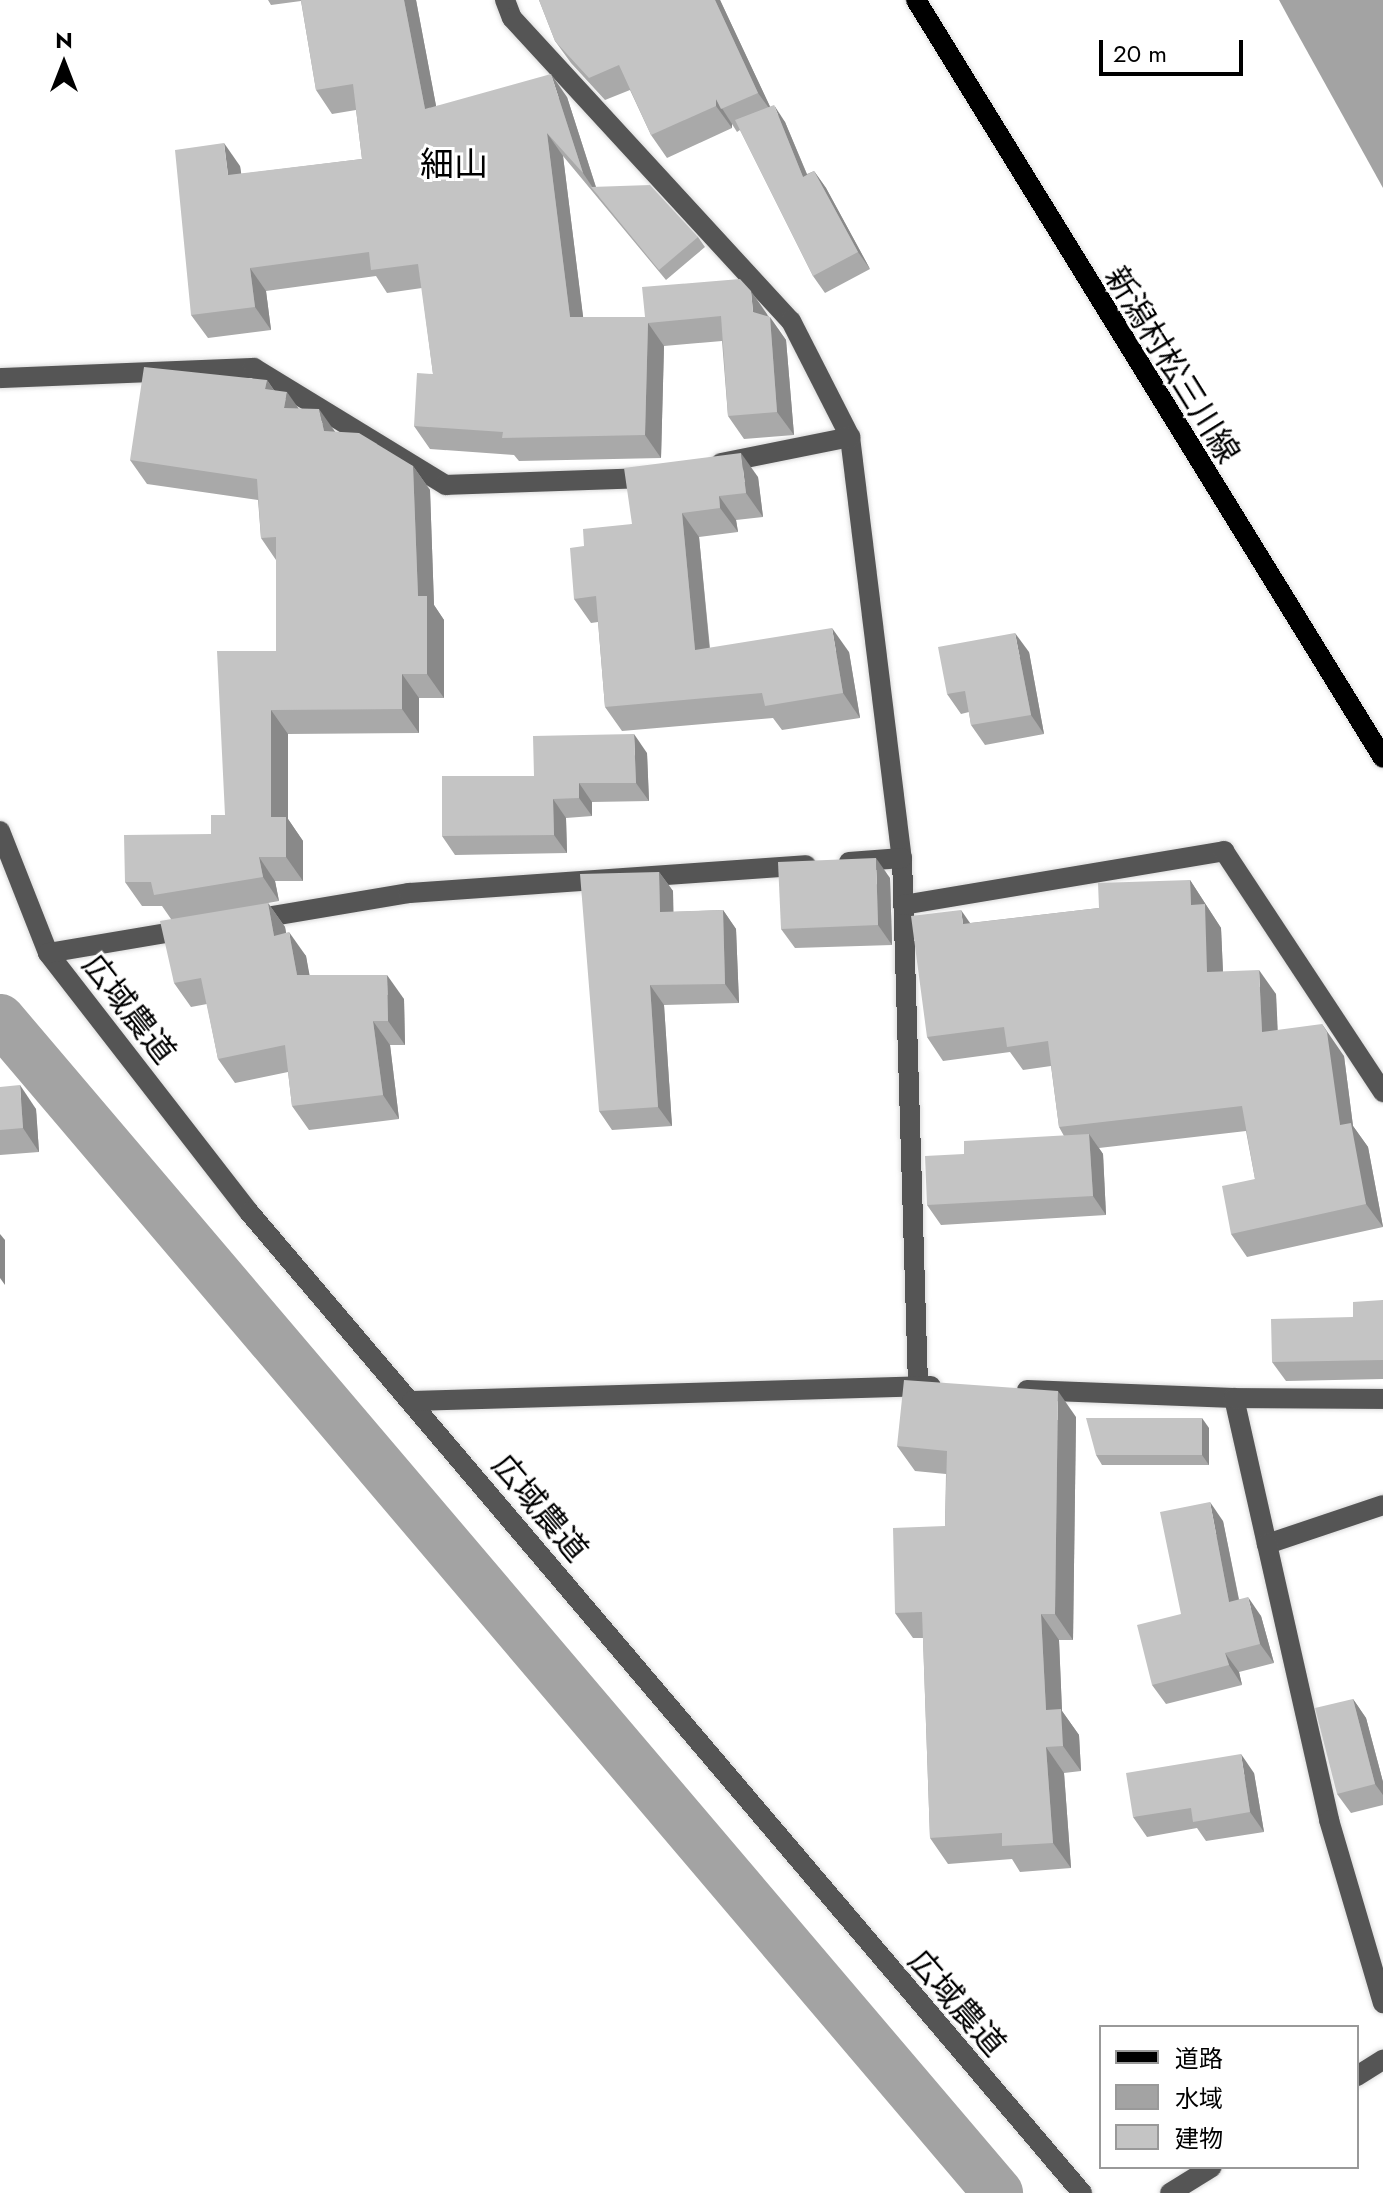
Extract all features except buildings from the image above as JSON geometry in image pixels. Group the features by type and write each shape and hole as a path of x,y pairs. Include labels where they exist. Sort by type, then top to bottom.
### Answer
{"main road":[{"name":"新潟村松三川線","path":"916,0 1383,758"}],"street":[{"path":"505,0 512,18 791,321 850,437 902,858 918,1385"},
{"path":"0,378 254,368 446,485 669,474"},
{"path":"699,468 850,437"},
{"name":"広域農道","path":"0,833 48,953 249,1212 1082,2193"},
{"path":"903,905 1224,851 1383,1092"},
{"path":"48,953 409,893 902,858"},
{"path":"412,1401 918,1385 950,1387"},
{"path":"997,1389 1234,1398 1383,1399"},
{"path":"1234,1398 1329,1820 1383,2003"},
{"path":"1267,1544 1383,1505"},
{"path":"1359,2075 1383,2060"},
{"path":"1170,2193 1209,2169"}],"water":[{"path":"1279,0 1383,0 1383,188 1292,24"}],"waterway":[{"path":"0,1019 998,2193"}],"district":[{"name":"細山","path":"454,165"}]}
